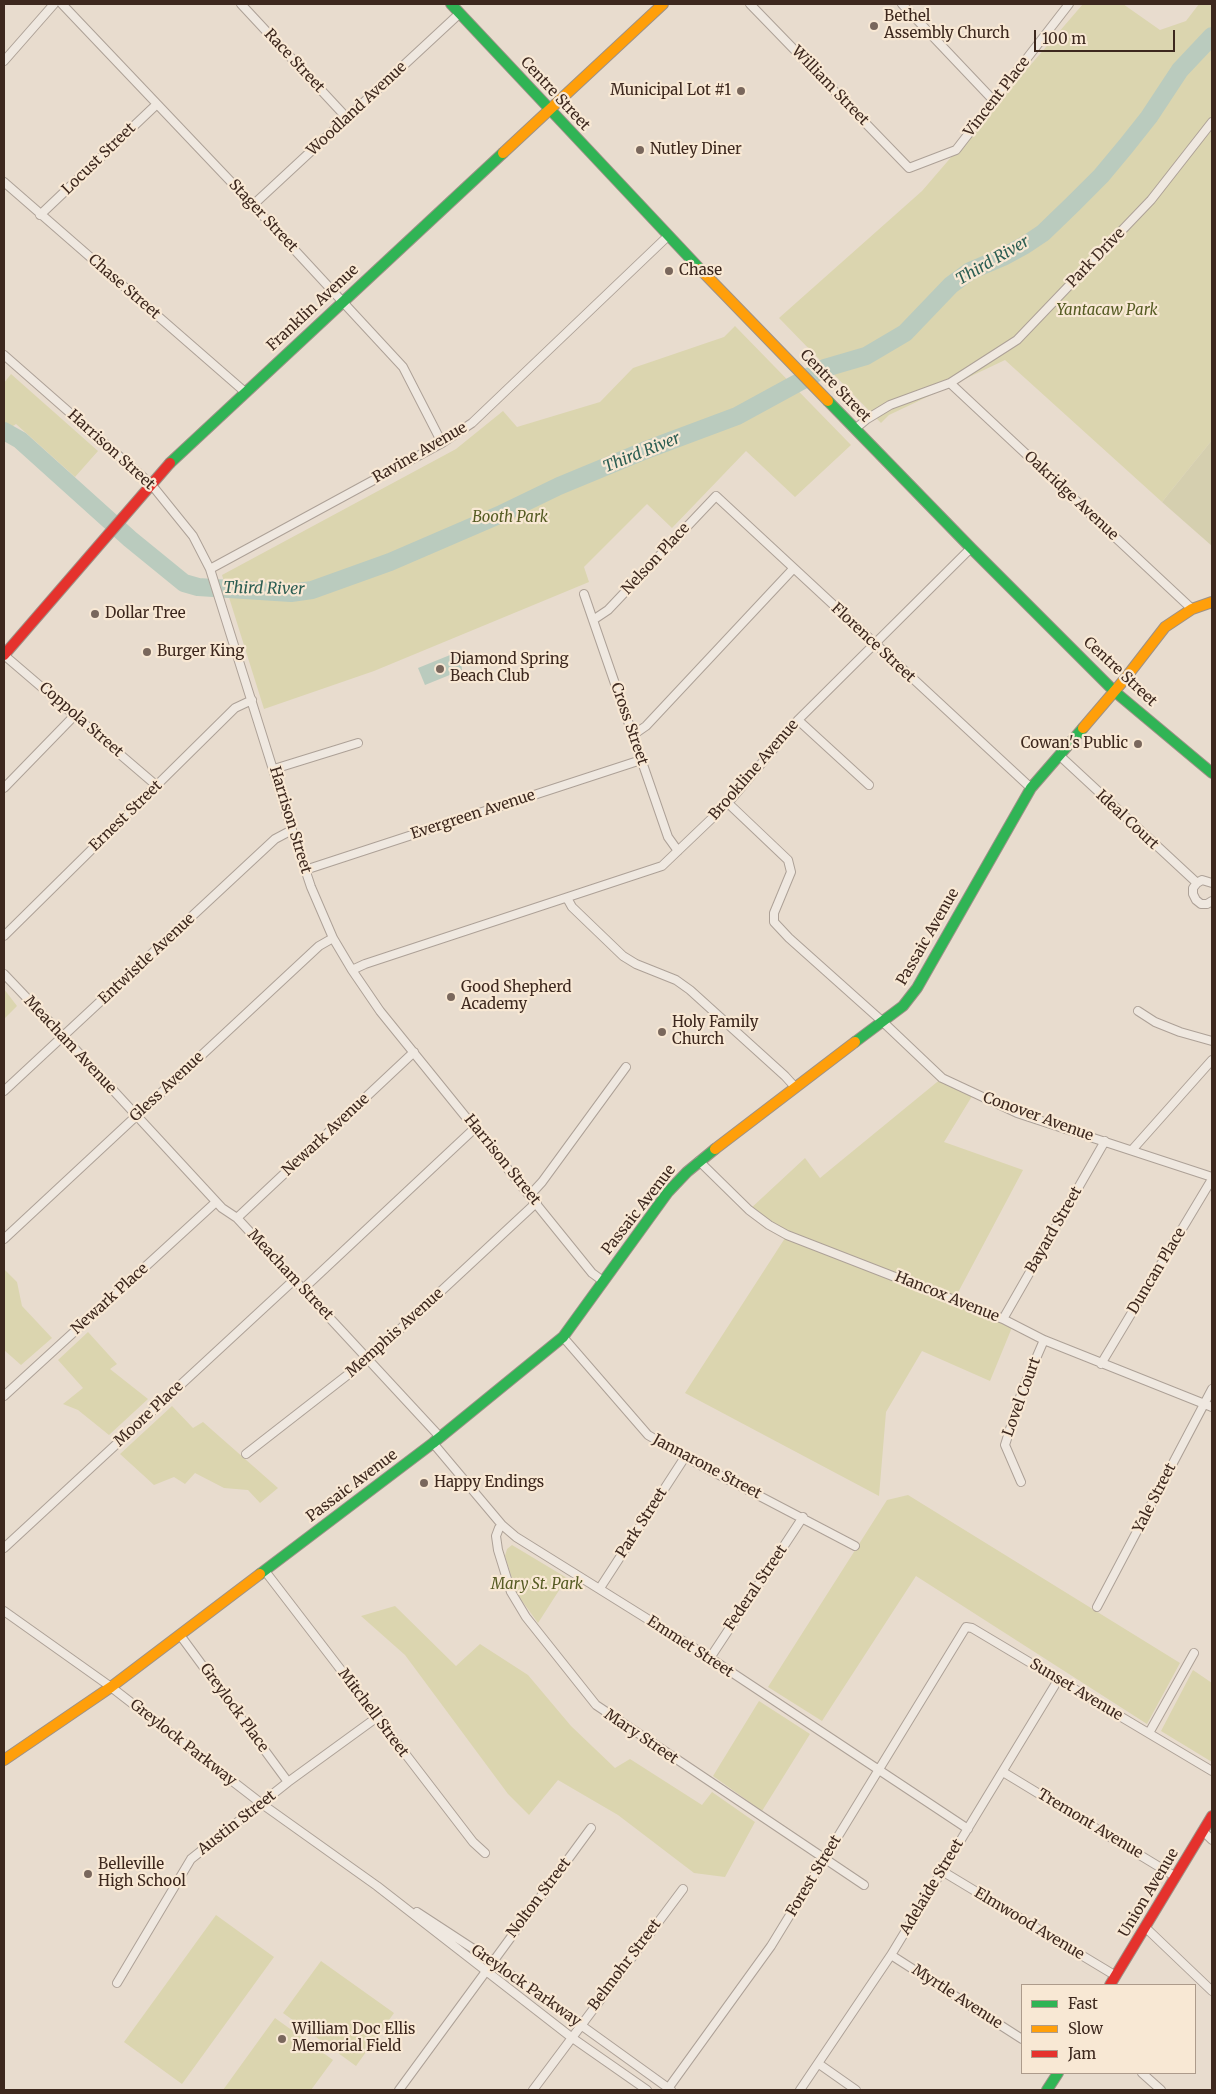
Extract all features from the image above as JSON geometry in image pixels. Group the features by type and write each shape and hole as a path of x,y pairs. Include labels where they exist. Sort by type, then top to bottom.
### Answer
{"street":[{"path":"4,61 54,4"},
{"name":"Stager Street","path":"62,4 253,205 403,367 442,443"},
{"name":"Race Street","path":"240,4 347,118"},
{"name":"Centre Street","path":"451,4 668,236 971,548 1114,690 1212,773"},
{"name":"Franklin Avenue","path":"4,655 150,484 245,392 663,4"},
{"name":"William Street","path":"750,4 909,168"},
{"path":"902,4 994,101"},
{"name":"Vincent Place","path":"909,168 956,150 1069,4"},
{"name":"Woodland Avenue","path":"253,205 460,13"},
{"name":"Locust Street","path":"40,214 157,104"},
{"name":"Park Drive","path":"855,429 890,405 950,383 1017,340 1151,200 1212,122"},
{"name":"Chase Street","path":"4,182 245,392"},
{"name":"Ravine Avenue","path":"211,572 442,443 472,423 668,236"},
{"name":"Harrison Street","path":"4,355 150,484 187,526 211,572 305,870 315,899 333,938 352,970 380,1010 537,1202 592,1273 603,1281"},
{"name":"Oakridge Avenue","path":"950,383 1192,609"},
{"name":"Florence Street","path":"716,496 1031,788"},
{"name":"Nelson Place","path":"593,620 608,610 716,496"},
{"name":"Brookline Avenue","path":"352,970 365,964 656,869 678,851 728,803 798,720 971,548"},
{"path":"633,735 646,726 793,569"},
{"name":"Cross Street","path":"584,594 668,837 678,851"},
{"name":"Passaic Avenue","path":"4,1760 111,1687 265,1571 437,1440 563,1337 668,1192 699,1161 903,1006 917,988 1031,788 1165,627 1192,609 1212,602"},
{"name":"Coppola Street","path":"4,655 157,786"},
{"name":"Ernest Street","path":"4,936 235,708 252,700"},
{"path":"4,788 75,715"},
{"path":"798,720 869,785"},
{"path":"274,769 358,743"},
{"name":"Ideal Court","path":"1060,755 1196,883"},
{"name":"Evergreen Avenue","path":"305,870 641,760"},
{"name":"Conover Avenue","path":"728,803 788,860 791,872 774,913 774,922 789,938 942,1078 1018,1113 1212,1178"},
{"name":"Entwistle Avenue","path":"4,1091 275,839 292,830"},
{"path":"1212,883 1208,880 1202,880 1196,883 1193,888 1193,894 1201,904 1207,904 1212,901"},
{"path":"567,898 572,907 623,956 636,964 676,980 690,990 785,1076 795,1088"},
{"name":"Gless Avenue","path":"4,1239 319,946 333,938"},
{"name":"Meacham Avenue","path":"4,974 64,1036 136,1116"},
{"path":"1138,1011 1156,1022 1180,1032 1212,1041"},
{"name":"Newark Avenue","path":"237,1218 414,1052"},
{"path":"1132,1150 1212,1060"},
{"path":"530,1194 542,1182 626,1067"},
{"name":"Meacham Street","path":"136,1116 216,1202 237,1218 303,1289 437,1440"},
{"path":"303,1289 475,1128"},
{"name":"Bayard Street","path":"1003,1319 1105,1141"},
{"name":"Hancox Avenue","path":"699,1161 749,1210 775,1228 1003,1319 1044,1340 1101,1364 1212,1407"},
{"name":"Duncan Place","path":"1101,1364 1212,1178"},
{"name":"Newark Place","path":"4,1396 216,1202"},
{"name":"Memphis Avenue","path":"246,1454 368,1360 537,1202"},
{"name":"Moore Place","path":"4,1548 294,1280"},
{"name":"Jannarone Street","path":"563,1337 648,1435 685,1457 803,1517 855,1546"},
{"name":"Lovel Court","path":"1021,1482 1005,1445 1022,1391 1044,1340"},
{"name":"Yale Street","path":"1097,1607 1212,1389"},
{"name":"Emmet Street","path":"437,1440 502,1525 525,1543 710,1658 968,1829"},
{"name":"Park Street","path":"600,1588 685,1457"},
{"name":"Federal Street","path":"710,1658 803,1517"},
{"name":"Mary Street","path":"502,1525 496,1536 498,1550 511,1592 526,1617 596,1705 864,1885"},
{"name":"Mitchell Street","path":"265,1571 376,1718 473,1842 485,1853"},
{"name":"Greylock Parkway","path":"4,1611 111,1687 262,1804 378,1886 492,1961 669,2089"},
{"name":"Sunset Avenue","path":"949,1653 966,1626 972,1628 1212,1771"},
{"name":"Greylock Place","path":"180,1634 288,1782"},
{"name":"Forest Street","path":"669,2089 771,1946 949,1653"},
{"path":"1149,1733 1194,1653"},
{"name":"Adelaide Street","path":"800,2090 891,1955 1058,1680"},
{"name":"Austin Street","path":"117,1984 191,1859 288,1782 376,1718"},
{"name":"Tremont Avenue","path":"1003,1772 1176,1877"},
{"name":"Union Avenue","path":"1113,1981 1212,1816"},
{"name":"Nolton Street","path":"399,2090 591,1828"},
{"path":"1203,1831 1212,1840"},
{"name":"Elmwood Avenue","path":"942,1872 1113,1981"},
{"name":"Greylock Parkway","path":"378,1886 571,2037 647,2090"},
{"name":"Belmohr Street","path":"533,2090 683,1889"},
{"path":"1146,1928 1212,1990"},
{"name":"Myrtle Avenue","path":"891,1955 1021,2038"},
{"path":"819,2064 856,2090"},
{"path":"1047,2090 1057,2074"},
{"path":"1143,2074 1161,2090"}],"green space":[{"name":"Yantacaw Park","path":"1083,4 1123,4 1160,30 1186,21 1199,4 1212,4 1212,440 1162,502 1005,360 889,415 881,423 779,318 922,191"},
{"name":"Booth Park","path":"735,326 851,445 795,497 746,451 672,528 647,504 584,567 589,582 374,671 264,709 222,575 456,449 503,411 517,427 600,402 633,368 724,337"},
{"path":"11,374 98,451 75,477 16,424 4,432 4,383"},
{"path":"4,989 17,1006 4,1019"},
{"path":"942,1078 974,1093 944,1142 1023,1170 954,1300 1013,1325 990,1381 922,1351 886,1412 879,1496 685,1393 787,1235 749,1210 805,1158 820,1178"},
{"path":"4,1269 17,1282 22,1306 52,1338 21,1365 4,1350"},
{"path":"88,1332 117,1364 110,1369 148,1399 109,1435 78,1410 63,1404 83,1388 58,1360"},
{"path":"172,1406 193,1428 203,1422 278,1488 260,1503 248,1490 224,1488 195,1473 185,1484 174,1477 154,1485 120,1454"},
{"path":"908,1495 1180,1663 1147,1724 916,1576 822,1721 768,1687 887,1500"},
{"name":"Mary St. Park","path":"512,1545 567,1578 538,1623 517,1594 505,1556 507,1549"},
{"path":"395,1606 456,1666 480,1644 528,1675 571,1726 615,1768 630,1759 702,1805 712,1792 755,1822 725,1877 694,1873 618,1815 558,1780 529,1815 508,1794 405,1655 361,1616"},
{"path":"1193,1670 1212,1683 1212,1762 1161,1731"},
{"path":"759,1701 810,1734 762,1811 713,1776"},
{"path":"216,1915 274,1957 182,2084 124,2042"},
{"path":"321,1961 394,2013 356,2066 283,2013"},
{"name":"William Doc Ellis Memorial Field","path":"275,2018 333,2060 311,2090 223,2090"}],"shaded area":[{"path":"1212,440 1212,546 1162,502"},
{"name":"Diamond Spring Beach Club","path":"455,653 461,662 462,670 425,685 418,668"}],"waterway":[{"name":"Third River","path":"4,431 20,440 130,539 184,583 198,587 291,593 312,590 390,562 499,515 559,486 646,450 737,416 825,368 866,356 905,333 951,285 970,271 1025,245 1043,233 1073,204 1101,176 1126,146 1149,117 1180,70 1212,36"}],"traffic: fast":[{"path":"451,4 700,269"},
{"path":"170,463 503,153"},
{"path":"828,401 1114,691 1212,773"},
{"path":"855,1042 903,1006 917,988 1031,788 1083,728"},
{"path":"260,1574 433,1443 563,1337 668,1192 687,1172 715,1149"},
{"path":"1047,2090 1057,2074"}],"traffic: slow":[{"path":"503,153 663,4"},
{"path":"700,269 828,401"},
{"path":"1083,728 1124,680 1165,627 1192,609 1212,602"},
{"path":"715,1149 855,1042"},
{"path":"4,1760 111,1687 260,1574"}],"traffic: jam":[{"path":"4,655 170,463"},
{"path":"1111,1984 1212,1816"}],"place":[{"name":"Bethel Assembly Church","path":"874,26"},
{"name":"Municipal Lot #1","path":"741,91"},
{"name":"Nutley Diner","path":"640,150"},
{"name":"Chase","path":"669,271"},
{"name":"Dollar Tree","path":"95,614"},
{"name":"Burger King","path":"147,652"},
{"name":"Diamond Spring Beach Club","path":"440,669"},
{"name":"Cowan's Public","path":"1138,744"},
{"name":"Good Shepherd Academy","path":"451,997"},
{"name":"Holy Family Church","path":"662,1032"},
{"name":"Happy Endings","path":"424,1483"},
{"name":"Belleville High School","path":"88,1874"},
{"name":"William Doc Ellis Memorial Field","path":"282,2039"}]}
